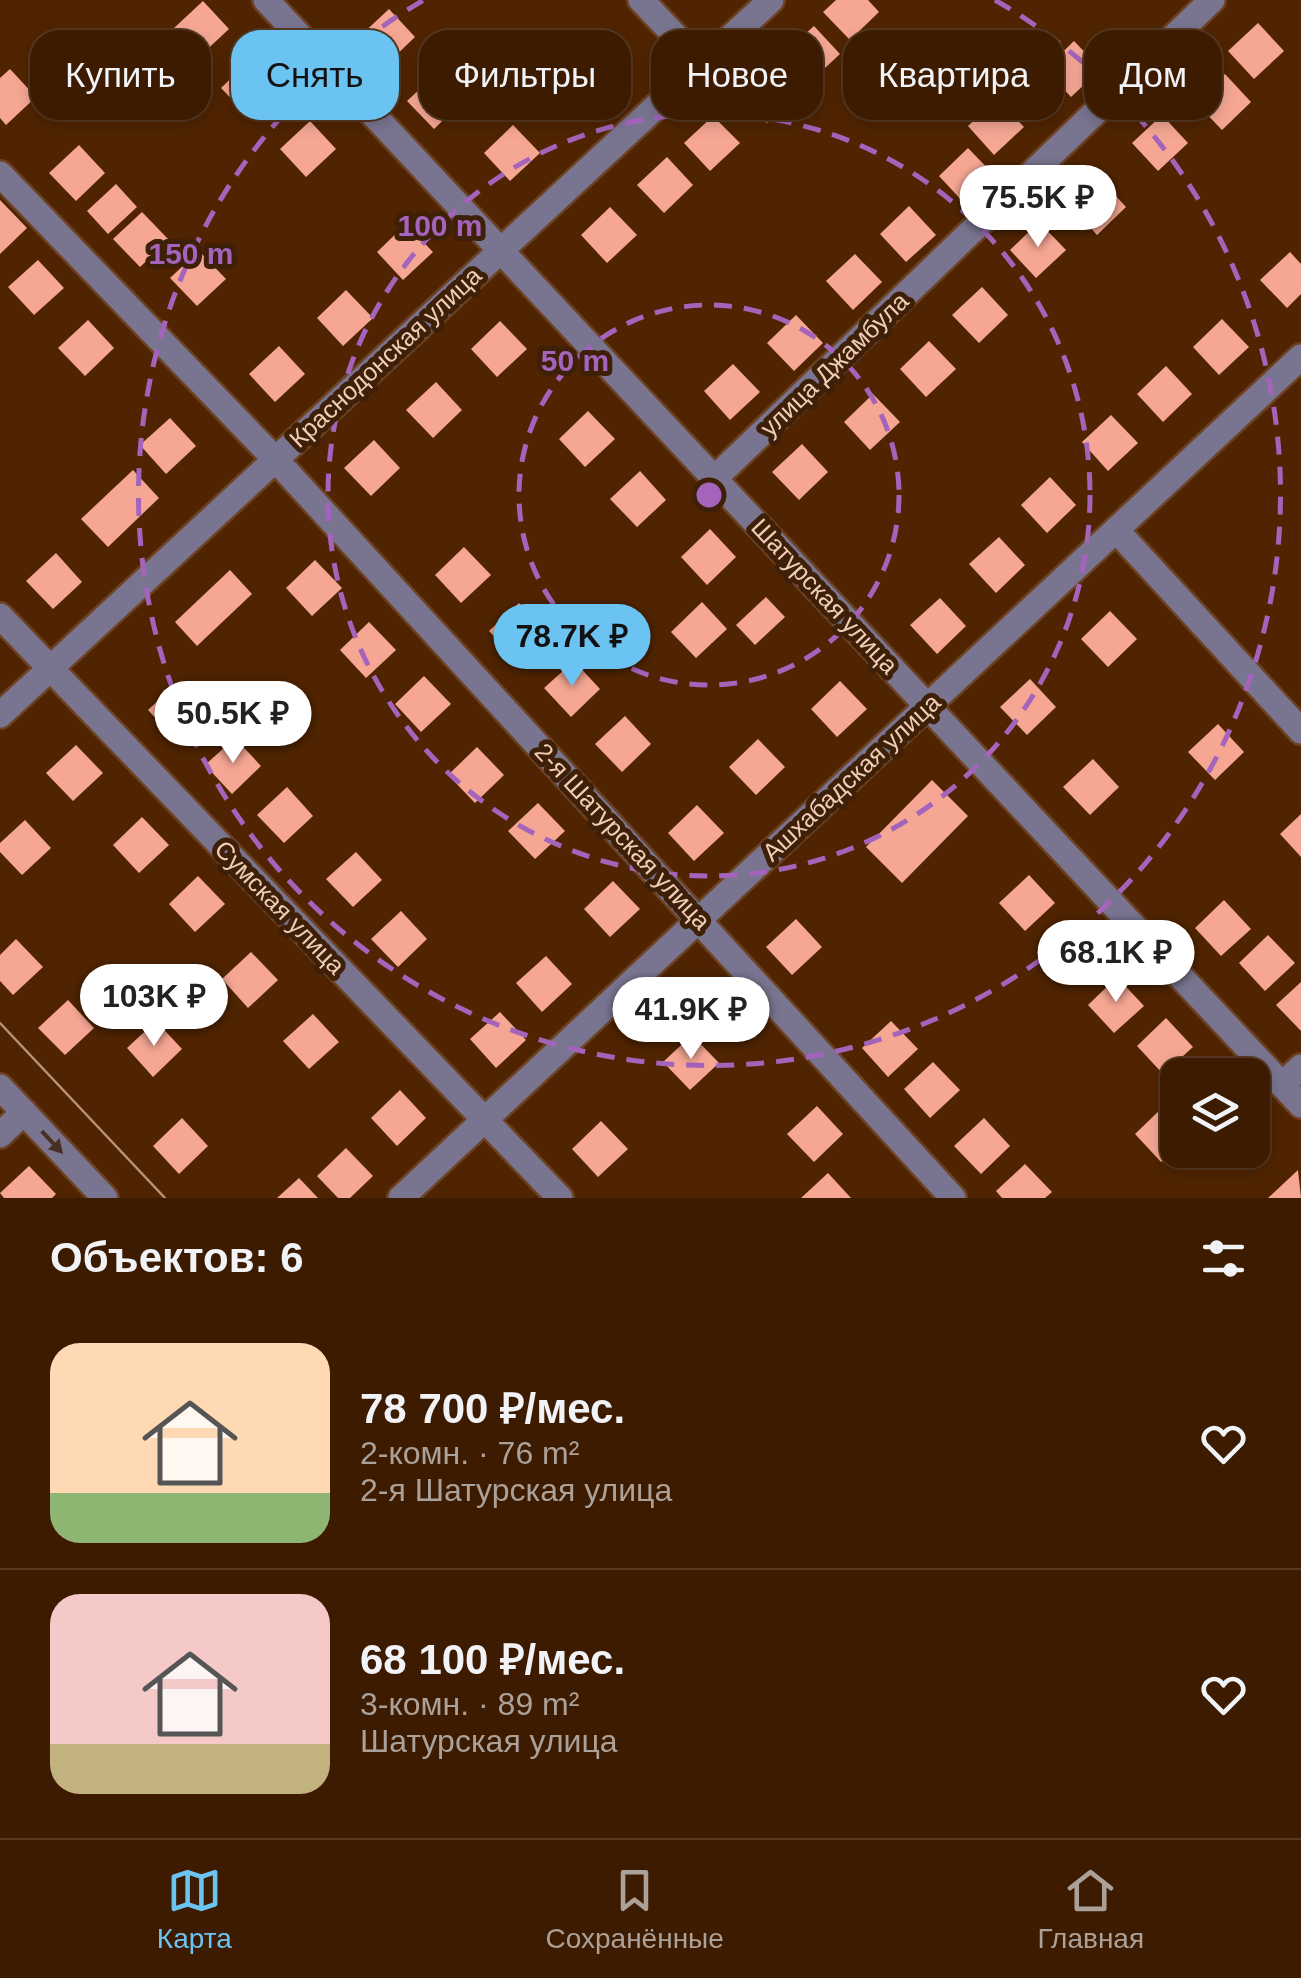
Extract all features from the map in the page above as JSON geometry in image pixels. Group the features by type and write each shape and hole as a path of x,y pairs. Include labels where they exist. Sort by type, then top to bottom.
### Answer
{"street":[{"name":"Шатурская улица","path":"266,0 928,706 1292,1076 1301,1106"},
{"path":"642,0 670,30"},
{"name":"Краснодонская улица","path":"739,30 771,0"},
{"name":"улица Джамбула","path":"715,478 1212,0"},
{"name":"Краснодонская улица","path":"0,715 651,111"},
{"name":"2-я Шатурская улица","path":"0,174 275,459 952,1198"},
{"name":"Ашхабадская улица","path":"401,1198 1301,357"},
{"path":"1116,530 1301,731"},
{"name":"Сумская улица","path":"0,616 560,1198"},
{"path":"0,1087 105,1198"},
{"path":"0,1135 24,1112"}],"building":[{"path":"836,0 868,0 879,12 860,30 843,33 823,12"},
{"path":"203,1 229,29 211,46 211,30 173,29"},
{"path":"389,9 415,37 399,52 399,30 366,30"},
{"path":"1258,23 1284,51 1254,79 1228,51"},
{"path":"823,36 840,54 823,70"},
{"path":"1074,41 1084,51 1084,85 1071,97 1064,89 1064,51"},
{"path":"10,69 30,91 30,103 6,125 0,118 0,78"},
{"path":"1225,74 1251,102 1222,130 1212,120 1222,120"},
{"path":"231,78 231,98 221,88"},
{"path":"419,90 419,113 407,101"},
{"path":"425,120 443,120 434,129"},
{"path":"709,120 717,120 740,143 710,171 684,143"},
{"path":"974,120 1017,120 1024,127 994,155 968,126"},
{"path":"1157,120 1167,120 1188,143 1158,171 1132,143"},
{"path":"310,121 336,149 306,177 280,149"},
{"path":"513,125 540,153 510,181 484,153"},
{"path":"79,145 105,173 76,201 49,173"},
{"path":"968,148 995,176 965,204 939,176"},
{"path":"667,157 693,185 664,213 637,185"},
{"path":"1100,179 1126,207 1097,235 1071,206"},
{"path":"116,184 137,207 108,234 87,211"},
{"path":"0,200 27,228 0,254"},
{"path":"909,206 936,235 906,262 880,234"},
{"path":"610,207 637,235 607,263 581,235"},
{"path":"142,212 169,240 140,267 113,239"},
{"path":"1039,222 1066,250 1036,278 1010,250"},
{"path":"406,224 433,252 403,280 377,252"},
{"path":"199,251 226,279 197,306 170,278"},
{"path":"1290,252 1301,264 1301,294 1287,308 1260,280"},
{"path":"855,254 882,282 853,310 826,281"},
{"path":"38,260 64,288 34,315 8,287"},
{"path":"982,287 1008,315 979,343 952,315"},
{"path":"346,290 373,318 343,346 317,318"},
{"path":"796,315 823,343 794,371 767,343"},
{"path":"1222,319 1249,347 1219,375 1193,347"},
{"path":"88,320 114,348 85,376 58,348"},
{"path":"500,321 527,349 497,377 471,349"},
{"path":"929,341 956,369 926,397 900,369"},
{"path":"279,346 305,374 275,402 249,374"},
{"path":"733,364 760,392 730,420 704,391"},
{"path":"1166,366 1192,394 1163,422 1137,394"},
{"path":"436,382 462,410 433,438 406,410"},
{"path":"873,394 900,422 870,450 844,422"},
{"path":"588,411 615,439 585,467 559,439"},
{"path":"1111,415 1138,443 1108,471 1082,442"},
{"path":"170,418 196,446 166,474 140,445"},
{"path":"374,440 400,468 371,496 344,468"},
{"path":"802,444 828,472 799,500 772,472"},
{"path":"133,470 159,498 108,547 81,519"},
{"path":"640,471 666,500 637,527 610,499"},
{"path":"1050,477 1076,505 1047,533 1021,505"},
{"path":"710,529 736,557 707,585 681,557"},
{"path":"999,537 1025,565 996,593 969,564"},
{"path":"464,547 491,575 461,603 435,575"},
{"path":"56,553 82,582 53,609 26,581"},
{"path":"315,560 342,588 312,616 286,588"},
{"path":"230,570 252,594 197,646 175,622"},
{"path":"766,597 785,617 755,645 736,625"},
{"path":"940,598 966,626 937,654 910,625"},
{"path":"702,602 727,629 696,658 671,632"},
{"path":"519,603 545,631 516,659 489,631"},
{"path":"1110,611 1137,639 1108,667 1081,639"},
{"path":"369,622 396,650 366,678 340,650"},
{"path":"574,661 600,689 571,717 544,688"},
{"path":"424,676 451,704 421,732 395,704"},
{"path":"1030,679 1056,707 1027,735 1000,707"},
{"path":"840,681 867,709 837,737 811,709"},
{"path":"178,682 204,711 175,739 148,710"},
{"path":"625,716 651,744 622,772 595,744"},
{"path":"1218,724 1244,752 1215,780 1188,752"},
{"path":"235,738 261,766 232,794 205,765"},
{"path":"758,739 785,767 756,795 729,767"},
{"path":"76,745 103,773 73,801 46,773"},
{"path":"477,747 504,775 475,803 448,775"},
{"path":"1093,759 1119,787 1090,815 1063,787"},
{"path":"932,780 968,816 902,883 866,847"},
{"path":"287,787 313,816 284,843 257,815"},
{"path":"538,803 565,831 535,859 508,831"},
{"path":"697,805 724,833 694,861 668,833"},
{"path":"1301,814 1301,857 1280,834"},
{"path":"142,817 169,845 139,873 113,845"},
{"path":"25,820 51,848 22,875 0,852 0,843"},
{"path":"356,852 382,880 353,907 326,879"},
{"path":"1029,875 1055,903 1025,931 999,903"},
{"path":"198,876 225,904 195,932 169,904"},
{"path":"613,881 640,909 610,937 584,909"},
{"path":"1224,900 1251,929 1221,956 1195,928"},
{"path":"401,911 427,939 398,967 371,939"},
{"path":"796,919 822,947 792,975 766,947"},
{"path":"1071,923 1097,952 1068,979 1041,951"},
{"path":"1268,935 1295,963 1265,991 1239,963"},
{"path":"16,939 43,967 13,995 0,981 0,955"},
{"path":"251,952 278,980 248,1008 222,979"},
{"path":"546,956 572,984 542,1012 516,983"},
{"path":"1117,977 1144,1006 1114,1033 1088,1005"},
{"path":"1301,982 1301,1031 1276,1005"},
{"path":"68,1000 94,1028 65,1055 38,1028"},
{"path":"500,1012 526,1040 496,1068 470,1039"},
{"path":"313,1014 339,1042 309,1069 283,1041"},
{"path":"1166,1018 1193,1047 1181,1058 1160,1058 1160,1071 1137,1046"},
{"path":"156,1021 182,1049 153,1077 127,1048"},
{"path":"891,1021 918,1049 888,1077 862,1048"},
{"path":"692,1035 719,1063 690,1090 663,1062"},
{"path":"933,1062 960,1090 930,1118 904,1089"},
{"path":"400,1090 426,1118 397,1146 371,1118"},
{"path":"817,1106 843,1134 814,1162 787,1134"},
{"path":"1160,1110 1160,1161 1135,1134"},
{"path":"182,1118 208,1146 179,1174 153,1146"},
{"path":"984,1118 1010,1146 981,1174 954,1146"},
{"path":"601,1121 628,1149 598,1177 572,1149"},
{"path":"346,1148 373,1176 350,1198 338,1198 317,1176"},
{"path":"1025,1164 1052,1192 1045,1198 1002,1198 996,1191"},
{"path":"29,1166 56,1194 52,1198 4,1198 0,1193"},
{"path":"1298,1170 1301,1198 1268,1198"},
{"path":"828,1173 851,1198 801,1198"},
{"path":"299,1178 318,1198 277,1198"}],"tram line":[{"path":"0,1023 165,1198"}]}
